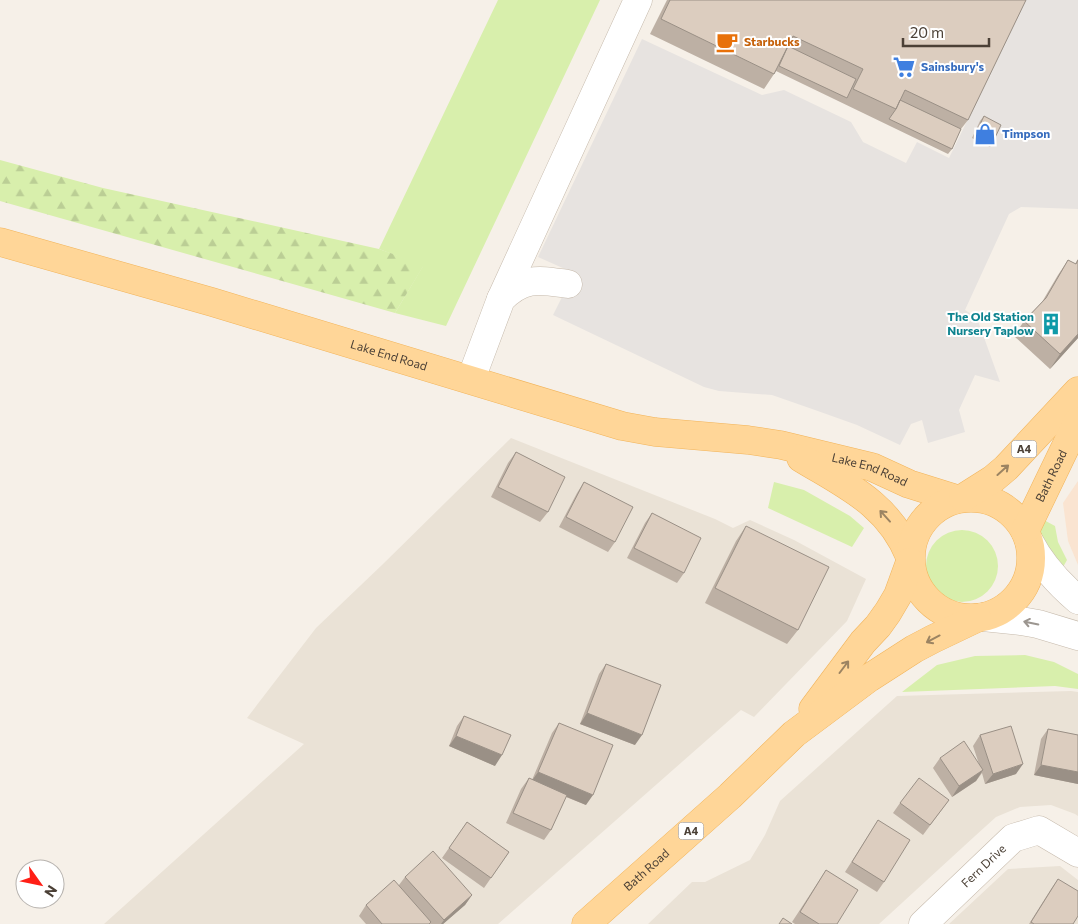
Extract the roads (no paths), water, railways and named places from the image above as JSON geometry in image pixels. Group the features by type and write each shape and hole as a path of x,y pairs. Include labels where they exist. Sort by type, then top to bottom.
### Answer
{"main road":[{"name":"Lake End Road","path":"0,242 212,302 622,426 655,432 748,440 781,445 872,467 909,484 960,498"},
{"name":"A4","path":"960,498 993,479 1006,468 1078,391"},
{"name":"Bath Road","path":"1027,536 1058,461 1078,421"},
{"name":"Lake End Road","path":"781,445 857,492 876,507 886,517 905,543 910,560"},
{"path":"960,498 982,498 1000,505 1014,515 1027,536 1031,557 1030,570 1024,586 1015,599 1002,610 980,617 961,618 946,613 932,604 920,591 912,574 910,560 914,538 924,519 939,506 960,498"},
{"name":"Bath Road","path":"794,734 888,612 898,594 910,560"},
{"name":"Bath Road","path":"586,924 723,803 794,734 869,678 914,649 980,617"}],"street":[{"path":"471,379 501,299 638,0"},
{"path":"501,299 525,282 542,280 568,284"},
{"path":"1027,536 1036,555 1046,569 1078,600"},
{"path":"980,617 1030,622 1078,636"},
{"name":"Fern Drive","path":"922,924 1013,838 1039,830 1078,853"}],"place":[{"name":"Starbucks","path":"727,42"},
{"name":"Sainsbury's","path":"904,67"},
{"name":"Timpson","path":"985,134"},
{"name":"The Old Station Nursery Taplow","path":"1051,324"}]}
